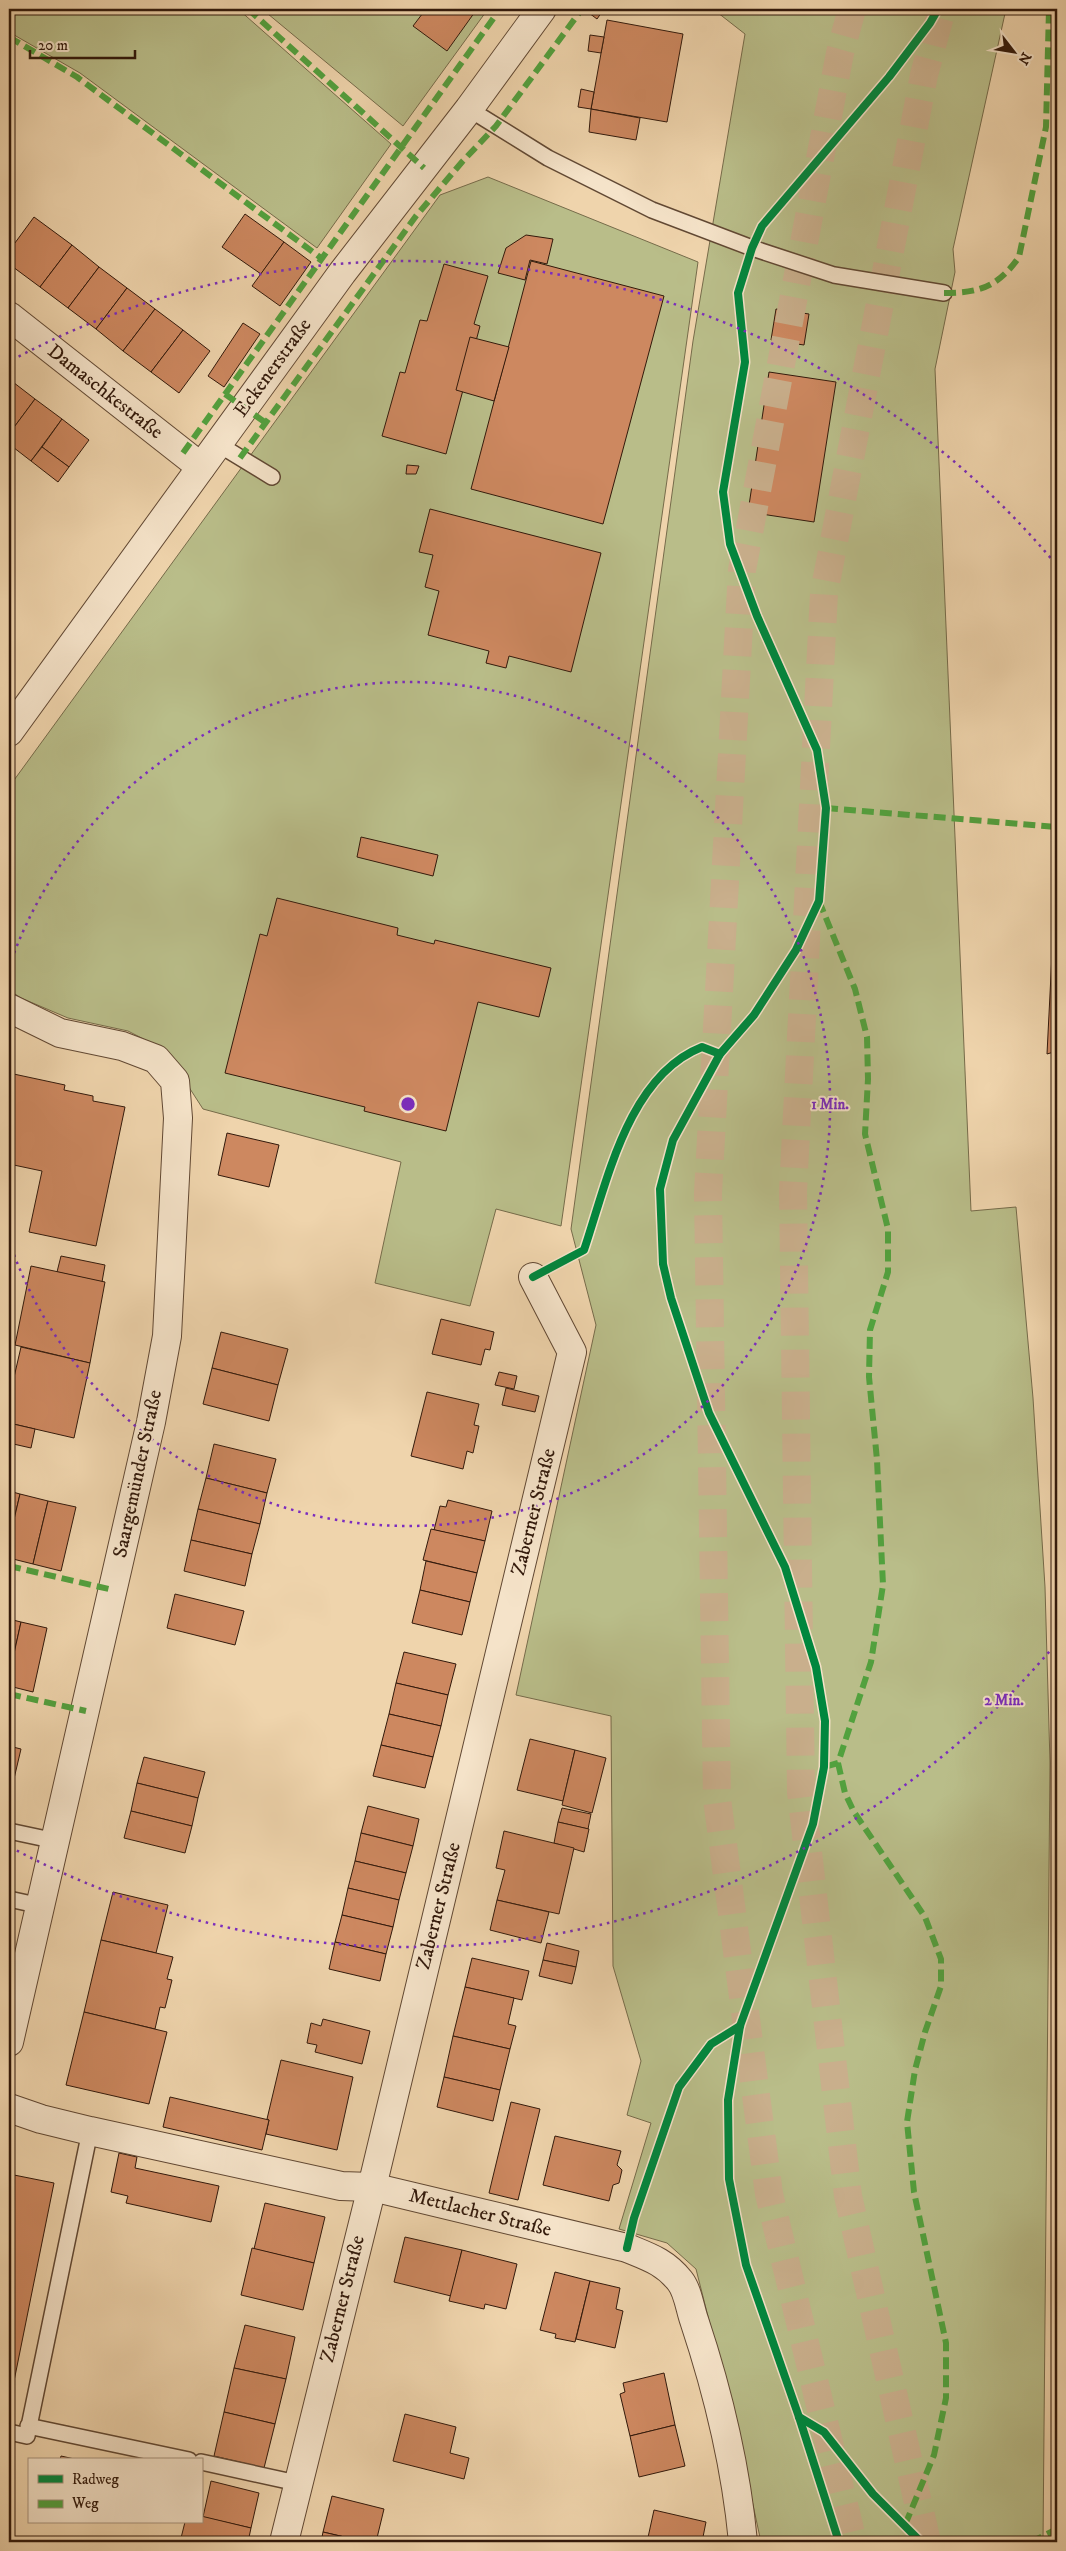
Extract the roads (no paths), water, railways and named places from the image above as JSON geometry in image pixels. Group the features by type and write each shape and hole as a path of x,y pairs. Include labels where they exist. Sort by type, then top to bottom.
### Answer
{"street":[{"name":"Eckenerstraße","path":"9,732 342,273 469,109 542,9"},
{"name":"Damaschkestraße","path":"9,316 201,467"},
{"name":"Saargemünder Straße","path":"9,1008 60,1033 122,1046 156,1059 175,1081 178,1118 167,1336 151,1422 9,2042"},
{"name":"Zaberner Straße","path":"284,2542 297,2483 372,2187 572,1352 533,1277"},
{"name":"Mettlacher Straße","path":"9,2108 41,2120 341,2186 372,2187 627,2248 665,2264 682,2283 706,2357 725,2434 740,2513 743,2542"}],"lane":[{"path":"469,109 548,158 652,210 752,248 826,272 863,281 944,292"},
{"path":"218,444 272,477"},
{"path":"9,1831 56,1841"},
{"path":"9,1899 41,1906"},
{"path":"9,2432 27,2436 90,2131"},
{"path":"28,2426 180,2458"},
{"path":"202,2462 297,2483"}],"tunnel":[{"path":"852,9 840,53 742,570 708,1193 717,1799 769,2194 853,2542"},
{"path":"927,2542 848,2196 801,1792 793,1191 824,593 924,75 942,9"}]}
